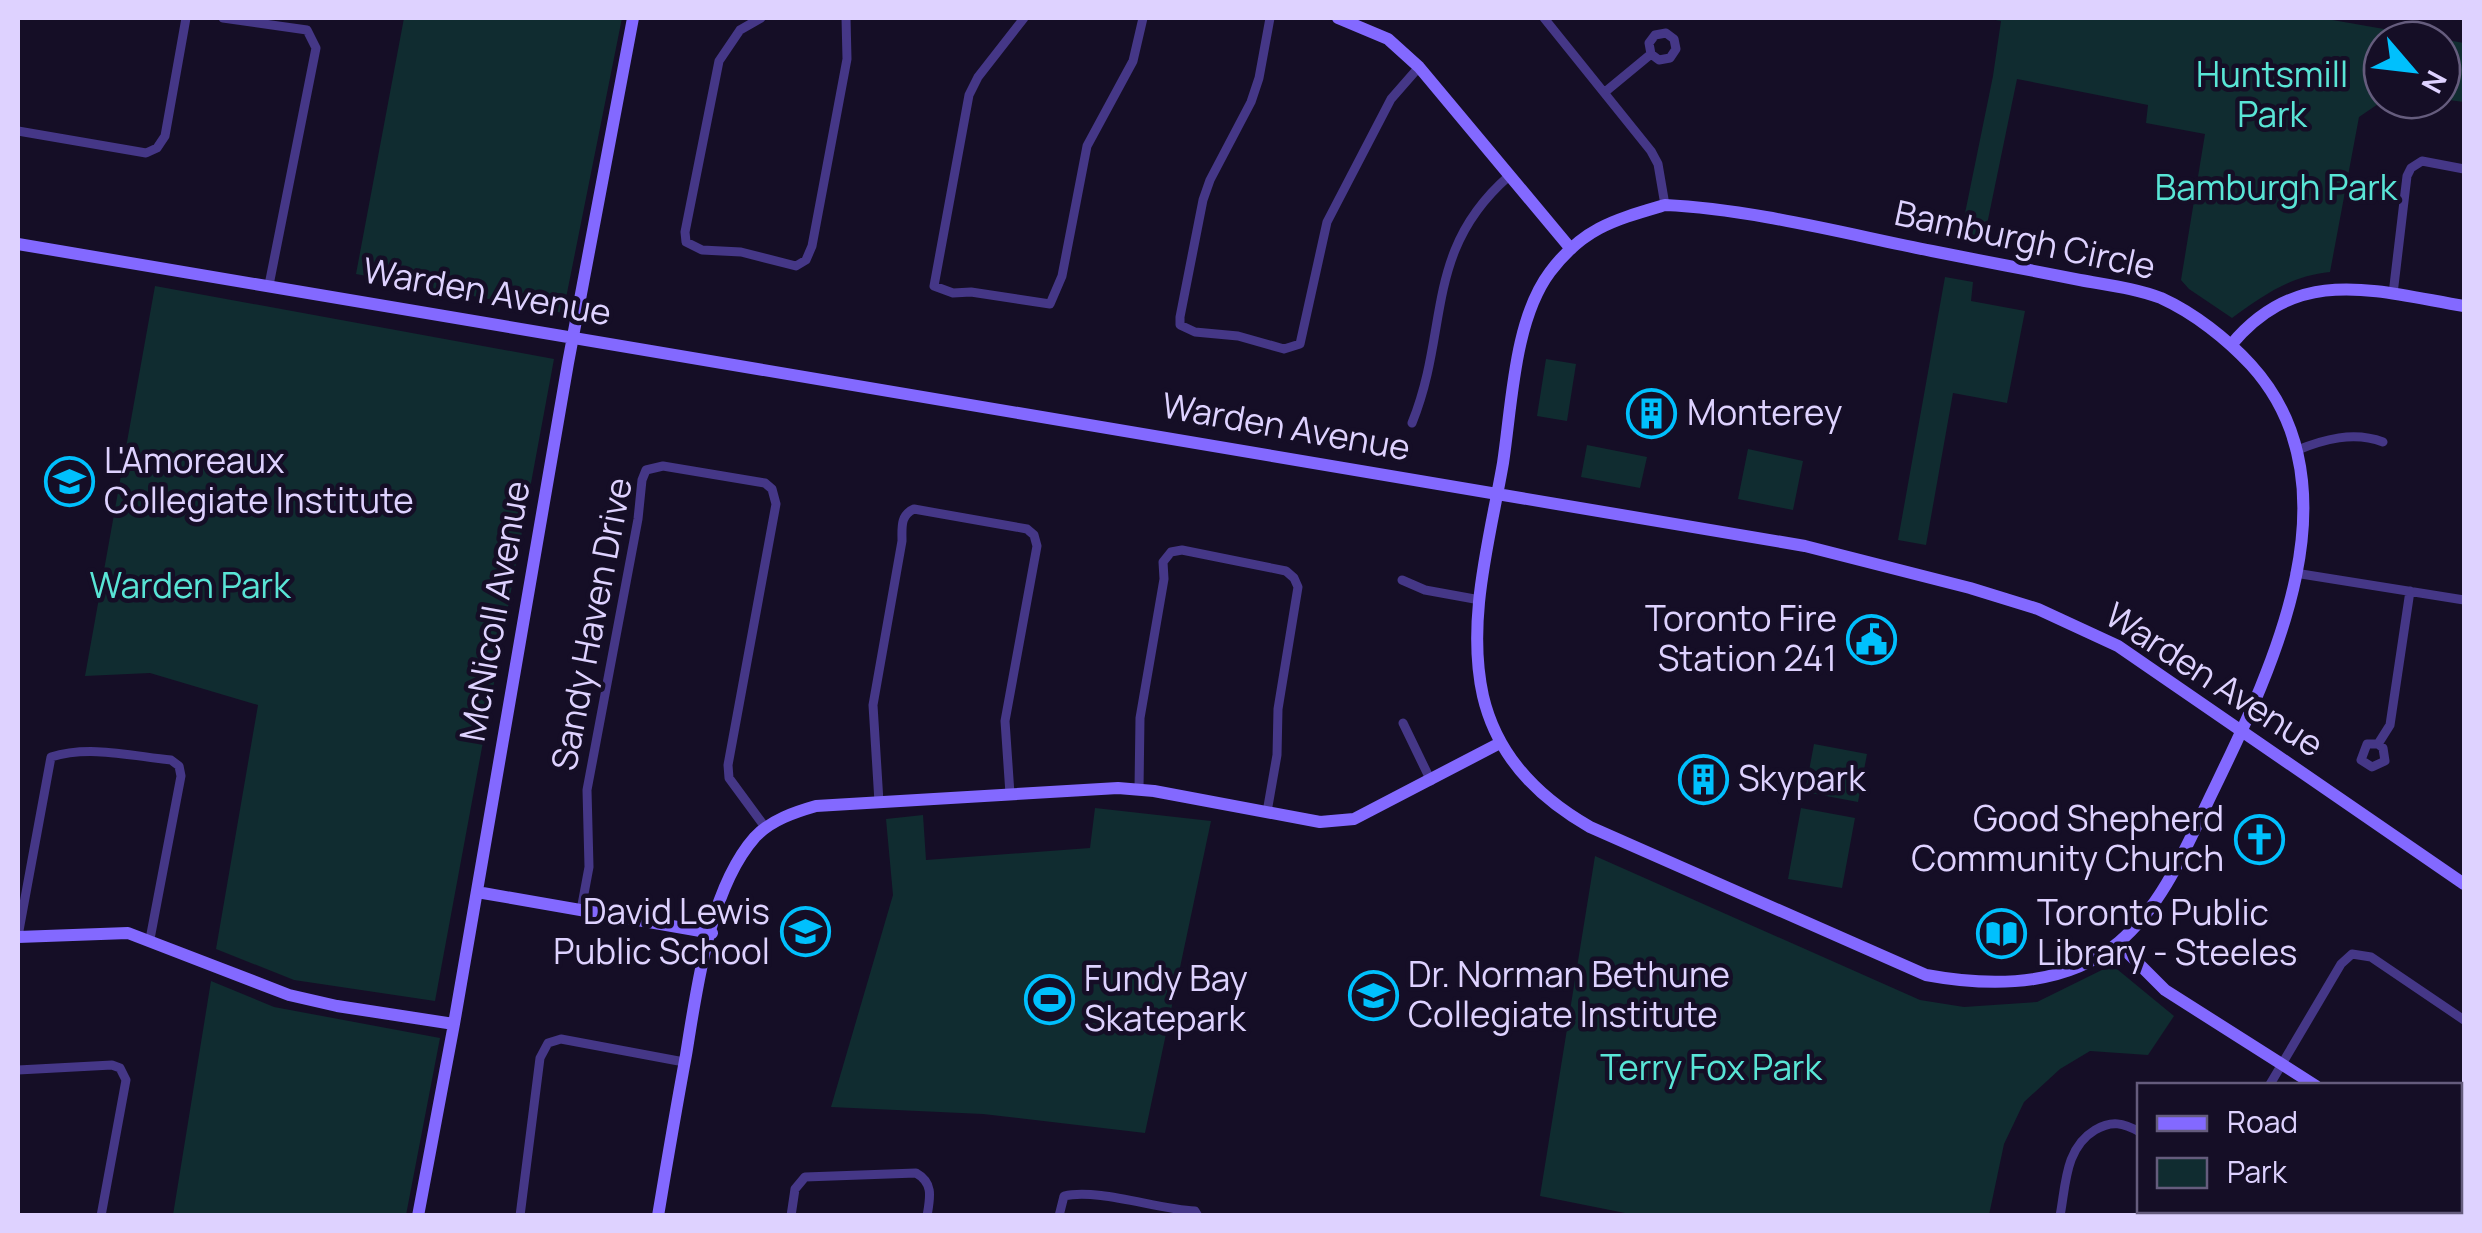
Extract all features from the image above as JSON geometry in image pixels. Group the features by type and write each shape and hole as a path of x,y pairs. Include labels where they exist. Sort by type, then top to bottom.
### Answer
{"street":[{"path":"18,131 146,152 157,148 165,136 186,18"},
{"path":"223,18 307,30 316,48 269,285"},
{"name":"McNicoll Avenue","path":"418,1216 633,18"},
{"path":"762,18 740,30 720,60 684,232 686,242 696,249 742,252 796,266 806,260 812,246 847,59 846,18"},
{"path":"1024,18 978,77 969,95 934,286 953,293 971,292 1050,304 1058,291 1087,146 1133,61 1142,18"},
{"path":"1270,18 1255,90 1203,200 1180,317 1180,325 1195,332 1238,336 1284,349 1300,344 1327,222 1390,99 1420,67"},
{"path":"1338,18 1388,39 1420,67 1572,249"},
{"path":"1544,18 1655,156 1665,205"},
{"path":"1605,92 1651,54"},
{"path":"2393,294 2411,168 2422,161 2464,169"},
{"path":"1412,423 1426,390 1447,265 1474,210 1509,176"},
{"name":"Bamburgh Circle","path":"1665,205 1701,206 2136,290 2186,312 2250,364 2271,392 2295,451 2304,504 2289,614 2241,731 2156,900 2118,944 2057,975 1972,984 1926,975 1590,828 1538,791 1500,744 1484,699 1478,662 1480,600 1527,318 1548,274 1572,249 1604,223 1665,205"},
{"name":"Warden Avenue","path":"18,244 1805,546 1970,588 2038,609 2118,646 2464,884"},
{"path":"2231,346 2260,314 2295,296 2338,288 2464,306"},
{"path":"2295,451 2362,434 2383,442"},
{"name":"Sandy Haven Drive","path":"581,910 589,868 587,790 646,470 663,466 765,483 772,489 776,504 728,764 733,785 765,827"},
{"path":"879,802 873,727 875,687 902,524 904,516 914,509 1010,524 1034,534 1036,546 1005,721 1010,794"},
{"path":"1140,789 1140,718 1164,562 1171,552 1182,550 1278,569 1294,578 1298,588 1278,709 1278,755 1267,812"},
{"path":"2295,573 2464,600"},
{"path":"1402,580 1424,590 1480,600"},
{"path":"2378,744 2393,712 2410,591"},
{"path":"1404,722 1431,781"},
{"path":"658,1216 697,990 712,933 732,872 765,827 816,806 1140,789 1320,822 1354,819 1500,744"},
{"path":"150,939 181,776 179,766 170,760 86,751 51,757 18,936 128,933 289,994 337,1006 454,1024"},
{"path":"477,892 712,933"},
{"path":"2118,944 2165,990 2311,1083"},
{"path":"2271,1083 2343,961 2356,953 2371,957 2464,1020"},
{"path":"520,1216 540,1058 548,1043 562,1039 684,1062"},
{"path":"18,1070 112,1065 120,1068 126,1080 102,1216"},
{"path":"2060,1216 2071,1156 2081,1140 2108,1123 2122,1123 2137,1130"},
{"path":"791,1216 794,1189 805,1177 916,1174 928,1183 927,1216"},
{"path":"1059,1216 1064,1196 1079,1193 1194,1211 1198,1216"}],"green space":[{"path":"404,18 622,18 563,313 356,274"},
{"name":"Huntsmill Park","path":"1985,18 2321,18 2362,25 2362,115 2330,272 2290,282 2232,318 2181,280 2205,134 2146,123 2148,105 2017,79 1984,239 1961,233 2001,21"},
{"name":"Huntsmill Park","path":"2462,43 2464,43 2462,102"},
{"path":"1945,277 1973,282 1971,301 2025,311 2007,403 1953,393 1926,545 1898,540"},
{"name":"Warden Park","path":"155,286 554,359 435,1001 294,980 216,949 258,705 150,673 85,676"},
{"path":"1546,359 1576,364 1567,421 1537,416"},
{"path":"1587,445 1647,457 1640,488 1581,477"},
{"path":"1748,449 1803,461 1793,510 1738,499"},
{"path":"1814,744 1867,754 1858,802 1805,792"},
{"path":"1095,808 1211,821 1145,1133 983,1114 831,1107 893,895 886,819 923,815 926,860 1090,848"},
{"path":"1801,808 1855,818 1842,888 1788,879"},
{"name":"Terry Fox Park","path":"1595,856 1920,1000 1964,1007 2037,1002 2112,965 2174,1016 2148,1055 2090,1051 2060,1069 2024,1102 2004,1144 1989,1215 1640,1216 1540,1196"},
{"path":"211,981 274,1007 440,1038 406,1215 173,1215"}],"place":[{"name":"Monterey","path":"1652,413"},
{"name":"L'Amoreaux Collegiate Institute","path":"69,481"},
{"name":"Toronto Fire Station 241","path":"1872,639"},
{"name":"Skypark","path":"1703,779"},
{"name":"Good Shepherd Community Church","path":"2259,839"},
{"name":"David Lewis Public School","path":"805,932"},
{"name":"Toronto Public Library - Steeles","path":"2002,933"},
{"name":"Dr. Norman Bethune Collegiate Institute","path":"1373,995"},
{"name":"Fundy Bay Skatepark","path":"1049,999"}],"park label":[{"name":"Bamburgh Park","path":"2276,188"}]}
